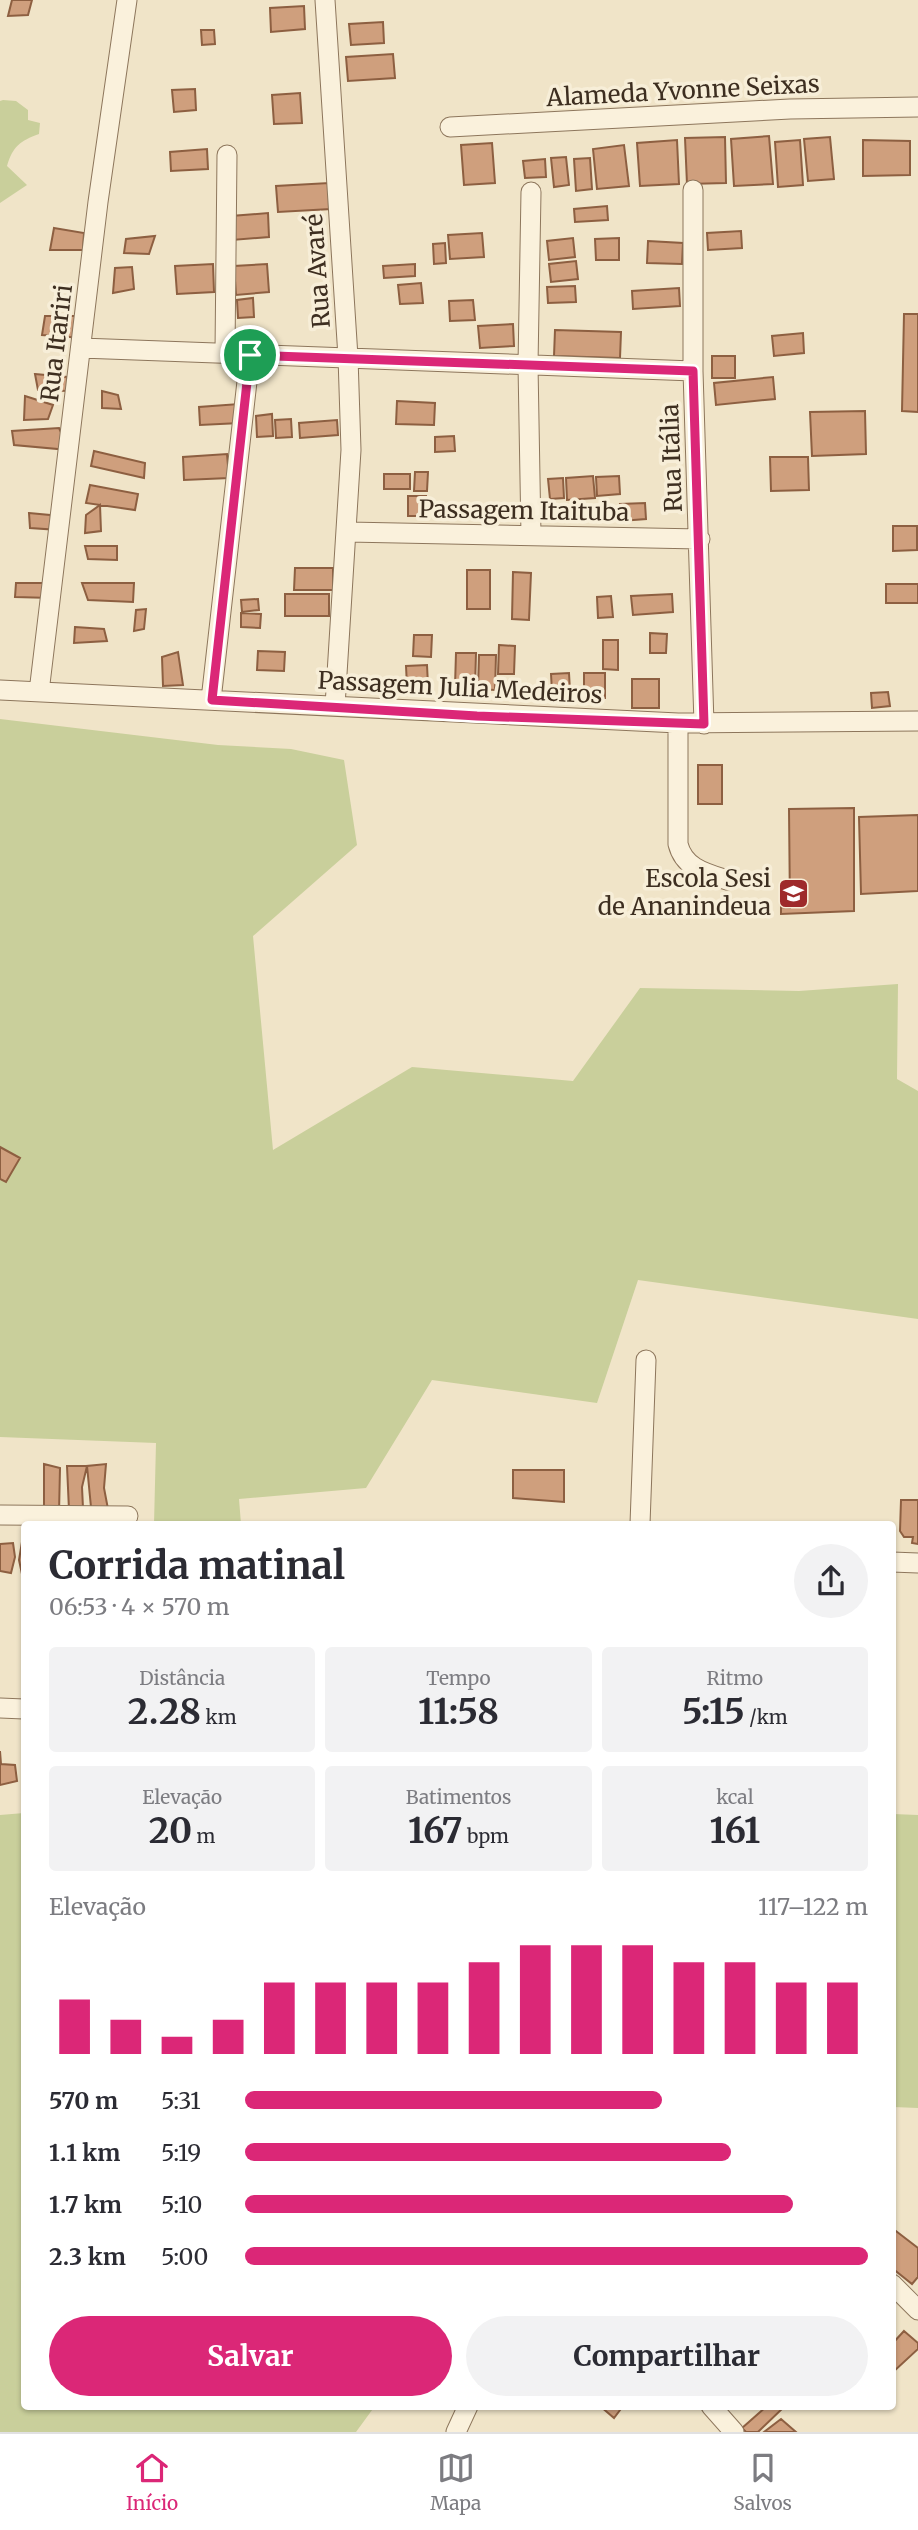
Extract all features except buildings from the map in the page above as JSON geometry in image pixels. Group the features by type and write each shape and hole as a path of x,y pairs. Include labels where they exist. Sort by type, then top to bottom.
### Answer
{"street":[{"name":"Rua Itariri","path":"39,692 127,0"},
{"name":"Rua Avaré","path":"325,0 348,357 351,450 348,532 339,621 335,706"},
{"name":"Alameda Yvonne Seixas","path":"450,127 790,109 918,107"},
{"path":"225,352 227,155"},
{"name":"Rua Itália","path":"693,190 693,371 704,724"},
{"path":"531,191 528,365 531,536"},
{"path":"81,348 693,371"},
{"path":"212,700 250,355"},
{"name":"Passagem Itaituba","path":"348,532 700,539"},
{"name":"Passagem Julia Medeiros","path":"0,690 704,724 918,721"},
{"path":"678,723 678,832 681,856 698,871 727,880"},
{"path":"640,1521 646,1360"},
{"path":"0,1515 128,1516"},
{"path":"896,1562 918,1563"},
{"path":"0,1709 21,1709"},
{"path":"896,2288 918,2310"},
{"path":"456,2432 466,2410"},
{"path":"714,2410 734,2432"}],"green space":[{"path":"0,101 16,101 28,110 28,120 40,123 39,134 18,145 7,166 27,185 0,203"},
{"path":"0,719 218,745 291,749 344,760 357,845 253,936 273,1150 412,1067 573,1081 640,988 799,991 898,984 897,1079 918,1091 918,1319 638,1280 597,1403 432,1380 366,1488 239,1499 241,1521 154,1521 156,1443 0,1437"},
{"path":"21,1813 21,2410 372,2410 356,2432 0,2432 0,1815"},
{"path":"896,1814 918,1815 918,2108 896,2107"}],"place":[{"name":"Escola Sesi de Ananindeua","path":"794,893"}],"route":[{"path":"250,355 693,371 704,724 477,716 212,700 232,497 250,355"}]}
